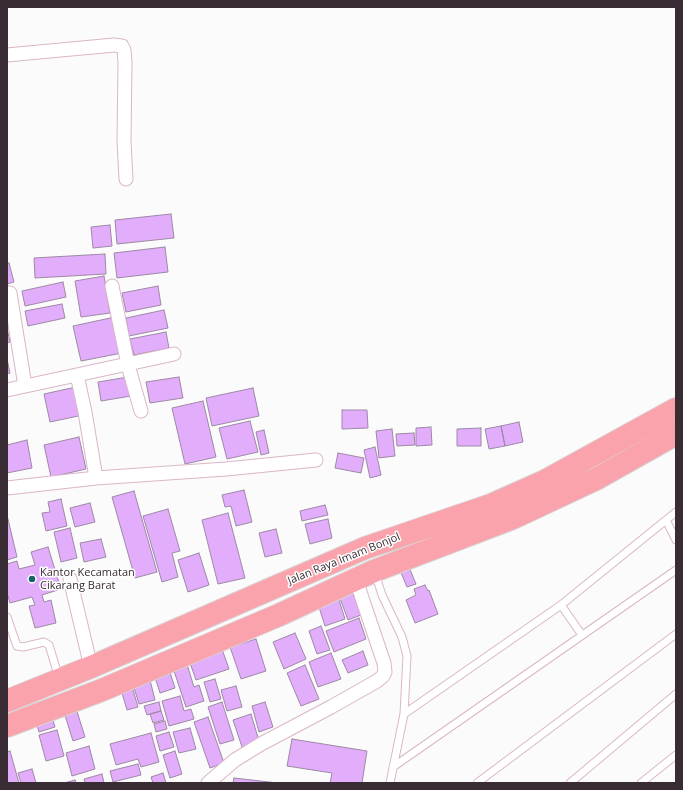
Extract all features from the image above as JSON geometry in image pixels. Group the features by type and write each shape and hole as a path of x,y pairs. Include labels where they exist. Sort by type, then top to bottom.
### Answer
{"highway":[{"name":"Jalan Raya Imam Bonjol","path":"7,701 91,667 365,548 491,505 545,481 586,460 676,409"},
{"name":"Jalan Raya Imam Bonjol","path":"7,726 102,690 279,615 365,575 513,518 596,479 676,434"},
{"path":"365,548 365,575"}],"street":[{"path":"7,55 114,45 122,46 124,50 125,62 124,141 126,179"},
{"path":"112,286 128,365 141,411"},
{"path":"10,293 25,386"},
{"path":"7,390 174,354"},
{"path":"77,375 96,478"},
{"path":"7,488 96,478 226,469 316,460"},
{"path":"208,783 235,760 261,744 378,681 383,676 385,672 384,663 365,575"},
{"path":"70,579 91,667"}],"lane":[{"path":"404,714 562,605 676,512"},
{"path":"666,520 676,540"},
{"path":"393,767 676,570"},
{"path":"365,575 382,595 402,637 407,656 404,714 390,783"},
{"path":"562,605 582,635"},
{"path":"7,617 17,646 23,647 44,642 49,645 59,679"},
{"path":"477,783 676,634"},
{"path":"570,783 676,694"},
{"path":"641,783 676,757"}],"building":[{"path":"171,214 174,238 117,244 115,220"},
{"path":"110,225 112,246 93,248 91,227"},
{"path":"165,247 168,272 117,278 114,253"},
{"path":"105,254 106,274 35,278 34,258"},
{"path":"9,263 14,282 7,284 7,264"},
{"path":"104,276 110,313 81,317 75,281"},
{"path":"63,282 66,297 25,306 22,291"},
{"path":"158,286 161,305 126,312 122,293"},
{"path":"62,304 65,318 28,326 25,311"},
{"path":"164,310 168,328 129,336 126,318"},
{"path":"115,317 122,353 81,361 73,326"},
{"path":"7,328 10,342 7,343"},
{"path":"166,332 169,348 134,355 130,339"},
{"path":"7,359 10,373 7,374"},
{"path":"128,377 131,396 101,401 98,382"},
{"path":"179,377 183,398 150,403 146,382"},
{"path":"76,387 83,415 50,422 44,394"},
{"path":"253,388 259,416 212,426 206,398"},
{"path":"203,401 216,457 185,464 172,408"},
{"path":"342,410 367,410 368,428 342,429"},
{"path":"250,421 258,452 227,459 219,428"},
{"path":"519,422 523,442 505,446 501,426"},
{"path":"501,426 505,446 489,449 485,429"},
{"path":"431,427 432,445 416,446 416,428"},
{"path":"481,428 481,446 457,446 457,429"},
{"path":"392,429 395,456 379,458 376,431"},
{"path":"264,430 269,453 261,455 256,432"},
{"path":"414,433 415,445 397,446 396,434"},
{"path":"79,437 86,469 51,477 44,445"},
{"path":"27,440 32,468 7,473 7,445"},
{"path":"375,447 381,475 370,478 364,450"},
{"path":"338,453 364,458 361,473 335,468"},
{"path":"244,490 252,522 236,526 231,506 225,507 222,495"},
{"path":"134,491 157,572 135,578 112,497"},
{"path":"61,499 67,526 46,531 42,513 50,512 48,502"},
{"path":"90,503 95,522 75,527 70,508"},
{"path":"325,505 328,515 302,521 300,511"},
{"path":"168,509 180,551 172,553 178,577 162,582 143,516"},
{"path":"228,513 245,578 218,584 202,520"},
{"path":"7,515 17,557 7,560"},
{"path":"328,519 332,538 310,544 305,524"},
{"path":"70,528 77,558 61,562 54,532"},
{"path":"276,529 282,553 265,557 259,533"},
{"path":"101,539 106,557 84,562 80,543"},
{"name":"Kantor Kecamatan Cikarang Barat","path":"48,547 61,589 42,595 44,602 51,600 56,623 35,628 29,606 35,605 32,597 10,603 7,593 7,564 17,561 19,569 35,565 31,552"},
{"path":"199,553 209,585 188,592 178,560"},
{"path":"406,560 416,584 407,587 397,563"},
{"path":"425,585 428,591 429,590 438,614 415,623 406,600 416,595 414,589"},
{"path":"351,588 361,615 348,620 338,593"},
{"path":"338,597 345,619 325,626 318,604"},
{"path":"359,618 366,639 334,652 326,631"},
{"path":"321,626 330,650 317,654 309,631"},
{"path":"295,633 306,659 284,669 273,642"},
{"path":"256,639 266,671 241,679 230,647"},
{"path":"222,649 229,669 196,680 189,660"},
{"path":"363,651 368,665 348,673 342,660"},
{"path":"331,653 341,679 318,687 309,662"},
{"path":"186,661 194,687 199,685 204,701 186,707 172,665"},
{"path":"305,665 319,699 301,706 287,673"},
{"path":"168,666 175,688 160,693 153,671"},
{"path":"149,676 155,700 139,704 132,681"},
{"path":"215,679 221,699 210,702 204,682"},
{"path":"131,683 138,707 127,710 120,686"},
{"path":"236,686 242,707 227,711 221,690"},
{"path":"180,696 184,711 191,709 194,719 169,726 162,701"},
{"path":"159,702 161,711 147,715 144,706"},
{"path":"222,702 234,740 220,744 208,707"},
{"path":"265,702 273,727 259,732 252,706"},
{"path":"75,705 85,737 73,741 63,709"},
{"path":"161,711 164,720 153,723 150,714"},
{"path":"251,714 259,741 242,747 233,720"},
{"path":"52,717 55,727 39,732 36,722"},
{"path":"208,717 224,763 210,768 194,722"},
{"path":"165,721 167,729 156,732 154,724"},
{"path":"190,728 196,749 179,753 173,732"},
{"path":"57,730 64,756 46,761 39,735"},
{"path":"169,732 174,747 160,751 156,736"},
{"path":"151,733 159,762 141,767 138,759 116,765 110,744"},
{"path":"292,739 367,751 362,783 330,783 332,773 287,766"},
{"path":"89,746 95,769 72,776 66,753"},
{"path":"10,751 19,783 7,783 7,752"},
{"path":"175,751 182,774 170,778 163,755"},
{"path":"138,764 141,775 113,782 110,771"},
{"path":"32,769 36,783 21,783 18,773"},
{"path":"163,773 166,783 153,783 151,777"},
{"path":"102,774 104,783 85,783 84,779"},
{"path":"234,778 278,783 233,783"},
{"path":"75,780 76,783 64,783"}],"place":[{"name":"Kantor Kecamatan Cikarang Barat","path":"32,579"}]}
